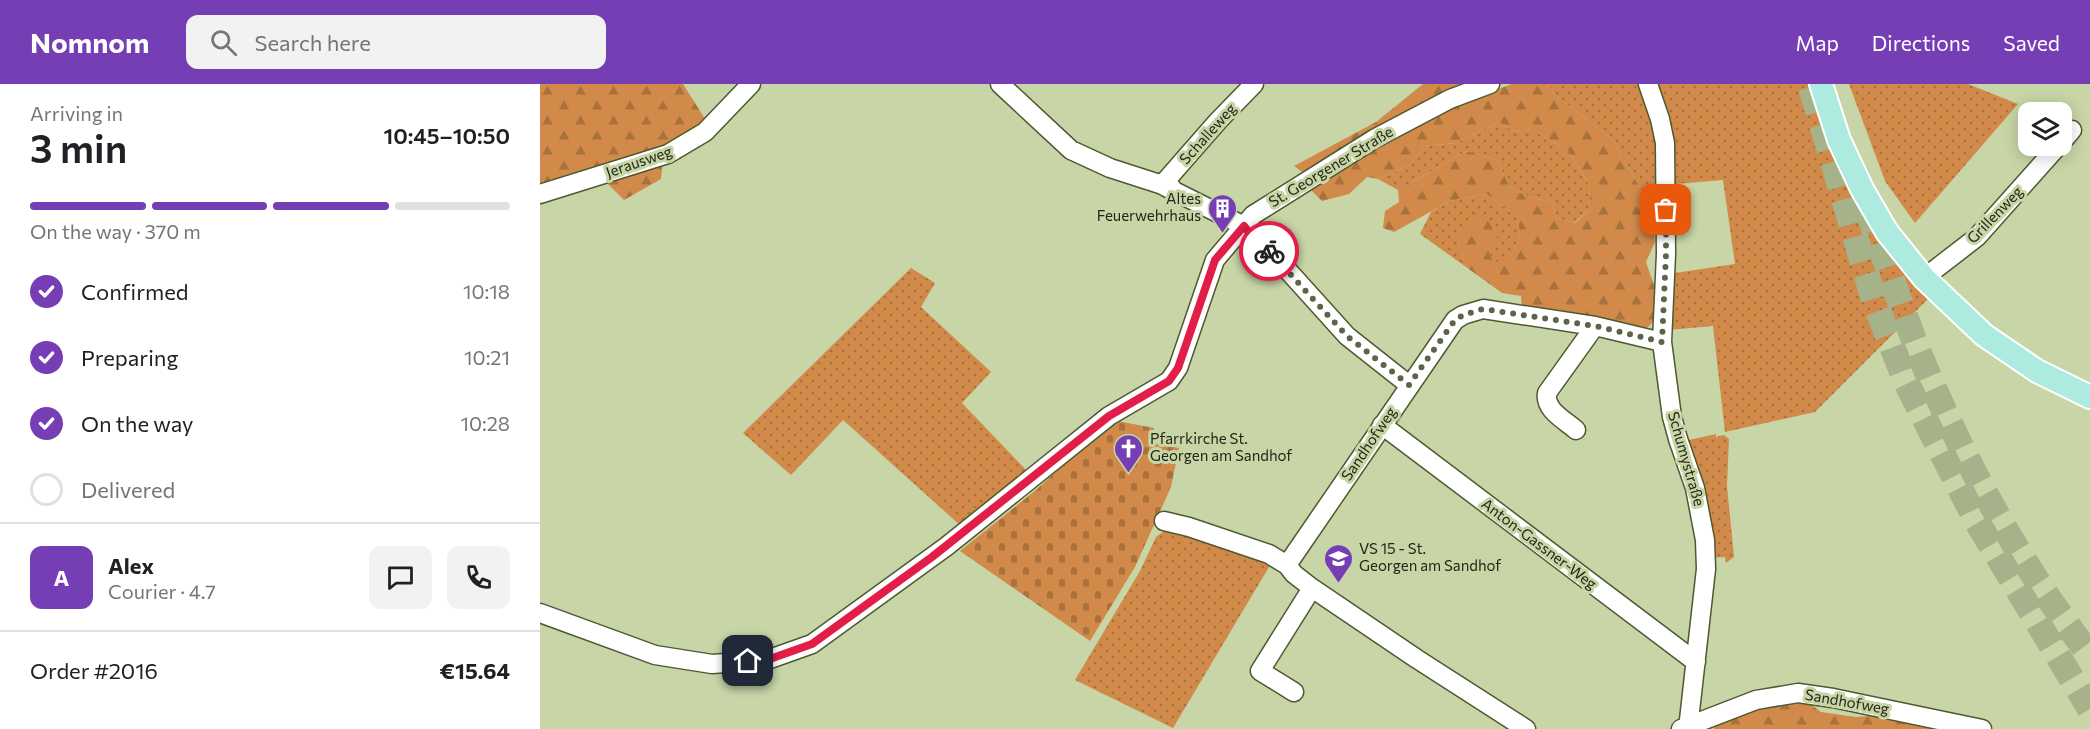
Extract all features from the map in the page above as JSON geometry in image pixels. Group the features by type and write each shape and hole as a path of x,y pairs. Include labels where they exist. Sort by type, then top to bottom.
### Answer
{"main road":[{"path":"1821,84 1839,140 1862,189 1887,232 1924,278 1984,335 2037,371 2090,397"}],"street":[{"name":"Jerausweg","path":"540,194 668,154 705,132 751,84"},
{"path":"1000,84 1071,150 1110,168 1162,185 1249,221 1254,239 1274,254 1347,336 1409,385"},
{"name":"Schalleweg","path":"1162,185 1254,84"},
{"name":"St. Georgener Straße","path":"540,613 655,655 712,664 767,660 812,644 929,559 1109,416 1169,381 1178,368 1215,260 1249,221 1374,140 1450,99 1490,84"},
{"name":"Schumystraße","path":"1647,84 1660,119 1665,143 1666,254 1662,342 1672,417 1695,488 1705,540 1706,569 1686,728"},
{"name":"Grillenweg","path":"1924,278 1977,237 2049,156"},
{"name":"Sandhofweg","path":"1287,566 1409,385 1455,320 1463,315 1483,309 1595,326 1662,342"},
{"path":"1576,430 1548,406 1547,393 1595,326"},
{"name":"Anton-Gassner-Weg","path":"1382,425 1696,662"},
{"path":"1164,521 1190,527 1269,554 1312,588 1418,660 1526,729"},
{"path":"1294,692 1260,671 1312,588"},
{"name":"Sandhofweg","path":"1686,728 1756,700 1798,693 1833,698 1982,729"}],"green space":[{"path":"540,84 683,84 707,122 664,148 661,179 624,200 603,179 540,203"},
{"path":"1423,84 1463,84 1444,91 1305,174 1294,166 1376,122"},
{"path":"1512,84 1550,84 1553,93 1612,139 1650,205 1655,242 1646,262 1658,305 1657,313 1647,328 1522,309 1521,296 1502,293 1466,267 1458,241 1473,213 1484,216 1498,235 1489,254 1495,262 1509,260 1520,238 1518,218 1487,194 1450,201 1394,232 1383,228 1385,211 1399,202 1398,190 1467,151 1497,160 1510,188 1532,198 1553,202 1556,218 1575,223 1589,210 1590,186 1568,151 1532,129 1513,131 1499,122 1456,143 1424,146 1411,164 1378,179 1367,177 1349,194 1322,201 1309,188 1377,145 1456,104"},
{"path":"1550,84 1642,84 1654,120 1660,160 1659,200 1650,205 1612,139 1553,93"},
{"path":"1654,84 1809,84 1827,140 1851,194 1871,227 1928,299 1815,412 1725,432 1713,326 1668,330 1675,273 1735,264 1723,180 1675,184 1673,144 1668,121"},
{"path":"1849,84 1968,84 2018,104 1915,223 1885,181"},
{"path":"1499,122 1513,131 1532,129 1568,151 1590,186 1589,210 1574,223 1556,218 1553,202 1532,198 1510,188 1497,160 1467,151 1398,190 1378,179 1411,164 1424,146 1456,143"},
{"path":"1487,194 1518,218 1520,238 1509,261 1495,262 1489,254 1458,241 1466,267 1420,234 1431,212 1450,201"},
{"path":"911,268 935,283 921,307 991,372 962,403 1030,474 961,526 843,420 791,475 743,433"},
{"path":"1112,420 1154,428 1152,443 1179,448 1171,487 1135,567 1090,641 960,551 1036,490"},
{"path":"1716,434 1716,438 1724,435 1729,439 1727,486 1734,557 1726,563 1725,557 1710,558 1684,441"},
{"path":"1167,529 1272,562 1173,728 1075,680 1140,571 1156,537"},
{"path":"1809,703 1821,712 1856,717 1870,716 1937,729 1714,729 1716,722 1763,705"}],"tunnel":[{"path":"1811,87 1874,300 1906,382 1976,520 2090,709"},
{"path":"1866,206 1905,317 1954,433 2016,548 2090,655"}],"way so far":[{"path":"1269,251 1347,336 1409,385 1455,320 1483,309 1595,326 1662,342 1666,210"}],"place":[{"name":"Altes Feuerwehrhaus","path":"1222,234"},
{"name":"Pfarrkirche St. Georgen am Sandhof","path":"1129,474"},
{"name":"VS 15 - St. Georgen am Sandhof","path":"1338,584"}],"route":[{"path":"748,661 767,660 812,644 932,557 1109,416 1169,381 1178,368 1215,260 1244,226 1254,239 1269,251"}]}
